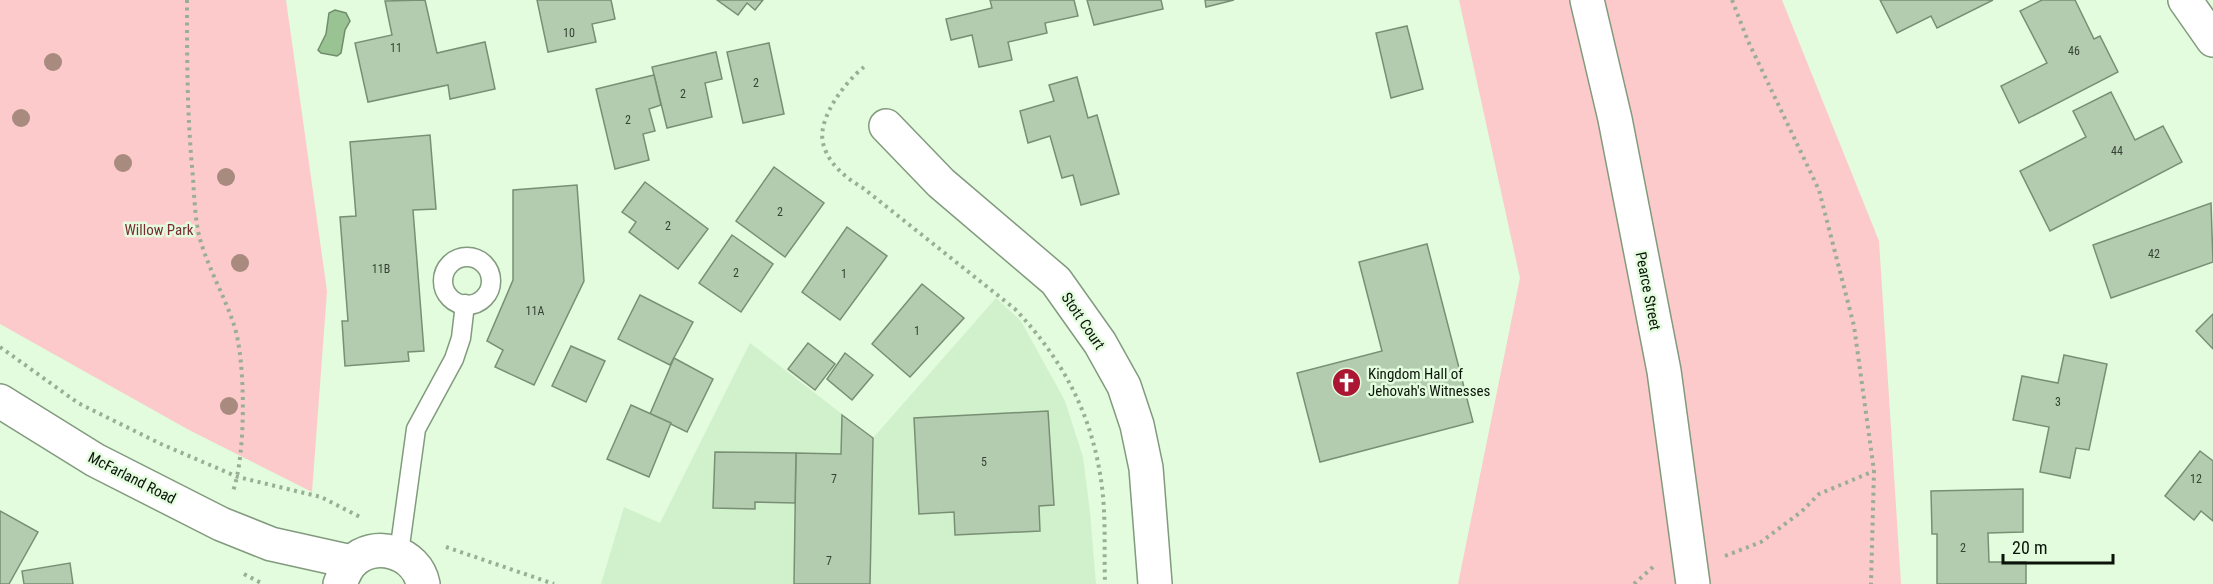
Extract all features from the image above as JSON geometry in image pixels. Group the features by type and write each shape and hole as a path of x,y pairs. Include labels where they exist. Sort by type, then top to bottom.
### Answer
{"street":[{"name":"Pearce Street","path":"1587,0 1615,119 1664,371 1692,569"},
{"path":"2185,0 2213,40"},
{"name":"Stott Court","path":"886,126 941,183 1056,281 1100,343 1124,386 1137,425 1146,468 1155,584"},
{"name":"McFarland Road","path":"0,401 95,460 221,524 346,573"},
{"path":"346,573 362,555 400,543 422,577 423,584"},
{"name":"McFarland Road","path":"271,544 327,584"}],"lane":[{"path":"400,543 416,429 454,359 465,304"}],"path":[{"path":"187,0 191,158 198,233 238,337 242,428 238,477 221,524"},
{"path":"1732,0 1748,41 1819,190 1854,326 1874,471 1871,584"},
{"path":"864,67 846,82 827,118 822,134 822,142 826,151 836,167 850,181 863,188 1015,309 1037,332 1056,359 1078,397 1098,466 1104,509 1105,584"},
{"path":"0,347 78,403 160,444 238,477 321,497 367,521 400,543 554,584"},
{"path":"1692,569 1761,542 1801,512 1819,494 1874,471"}],"shaded area":[{"path":"335,10 346,13 350,21 345,30 341,53 337,56 321,53 318,50 326,34 329,13"},
{"path":"996,298 1021,321 1065,401 1083,457 1096,584 601,584 624,507 660,523 750,343 873,438"}],"green space":[{"name":"Willow Park","path":"0,0 286,0 327,291 312,492 189,430 0,324"},
{"path":"1459,0 1782,0 1879,241 1901,584 1458,584 1520,278"}],"building":[{"path":"425,0 437,53 485,42 495,89 450,99 448,85 368,102 355,43 392,35 385,1"},
{"path":"537,0 611,0 615,19 592,24 596,42 548,52"},
{"path":"717,0 763,0 755,10 747,3 738,15"},
{"path":"990,0 1074,0 1078,16 1045,23 1047,33 1008,42 1012,60 979,67 972,35 951,40 946,19 992,8"},
{"path":"1087,0 1161,0 1163,9 1094,25"},
{"path":"1205,0 1234,0 1206,7"},
{"path":"1880,0 1993,0 1937,28 1931,16 1897,33"},
{"path":"2042,0 2075,0 2094,39 2100,36 2118,72 2019,123 2001,86 2047,63 2020,11"},
{"path":"1407,26 1423,89 1391,98 1376,33"},
{"path":"769,43 784,114 743,123 727,52"},
{"path":"716,52 722,79 705,83 712,117 667,128 652,67"},
{"path":"654,75 661,105 649,109 655,131 643,134 649,160 615,169 596,89"},
{"path":"1077,77 1088,118 1097,115 1119,194 1081,205 1073,175 1062,178 1050,136 1028,143 1020,111 1054,101 1049,85"},
{"path":"2111,92 2135,140 2163,126 2182,162 2050,231 2020,171 2086,137 2073,111"},
{"path":"430,135 436,209 413,210 424,351 408,352 409,361 345,366 342,321 348,321 340,217 356,216 350,142"},
{"path":"774,167 824,203 785,257 736,221"},
{"path":"645,182 708,229 678,269 629,232 636,222 622,212"},
{"path":"577,185 584,281 534,385 495,367 503,350 487,341 513,280 513,190"},
{"path":"2211,203 2213,262 2111,298 2093,245"},
{"path":"847,227 887,256 840,320 802,292"},
{"path":"732,235 773,264 741,312 699,283"},
{"path":"1427,244 1473,422 1320,462 1297,373 1382,351 1359,262"},
{"path":"922,284 964,318 910,377 872,344"},
{"path":"640,295 693,322 670,365 618,339"},
{"path":"2213,314 2213,349 2196,331"},
{"path":"808,343 835,364 815,390 788,369"},
{"path":"571,346 605,361 586,402 552,386"},
{"path":"845,353 873,375 852,400 827,379"},
{"path":"2064,355 2107,364 2089,450 2076,448 2070,478 2040,472 2049,427 2013,420 2022,376 2058,383"},
{"path":"674,358 713,379 687,432 650,414"},
{"path":"631,405 671,423 649,477 607,459"},
{"path":"1048,411 1054,505 1039,506 1040,531 955,535 954,512 919,514 914,418"},
{"path":"842,415 873,438 870,584 794,584 796,453 841,454"},
{"path":"2200,451 2213,461 2213,521 2201,511 2194,520 2165,496"},
{"path":"715,452 796,453 795,503 755,502 755,509 713,508"},
{"path":"2023,489 2023,532 1988,533 1989,562 2026,562 2026,584 1937,584 1937,534 1932,534 1931,491"},
{"path":"0,511 38,532 9,584 0,584"},
{"path":"70,563 73,584 24,584 22,571"}],"place":[{"name":"Kingdom Hall of Jehovah's Witnesses","path":"1347,383"}]}
